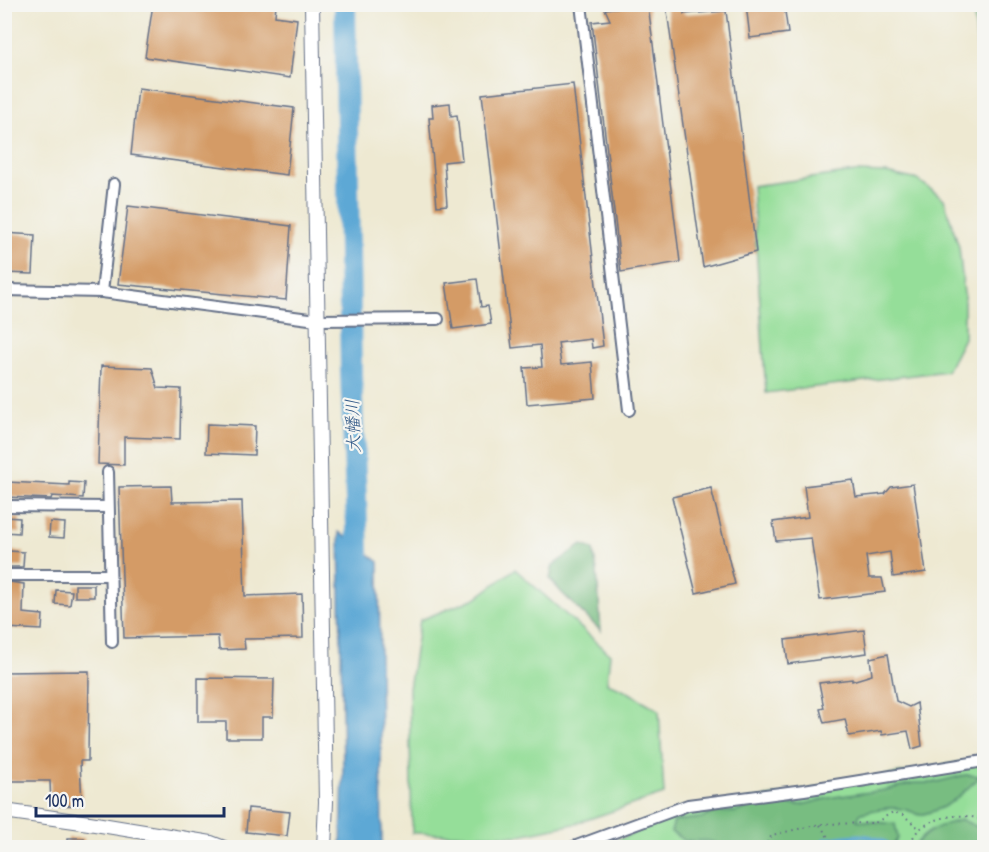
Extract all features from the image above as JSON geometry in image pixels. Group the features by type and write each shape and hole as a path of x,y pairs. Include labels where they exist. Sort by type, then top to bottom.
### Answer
{"street":[{"path":"312,4 326,790 324,848"},
{"path":"580,4 629,410"},
{"path":"102,292 114,184"},
{"path":"4,290 102,292 317,320 438,319"},
{"path":"108,472 112,642"},
{"path":"4,506 108,507"},
{"path":"4,575 110,575"},
{"path":"571,848 688,805 804,790 984,761"},
{"path":"4,811 212,843 224,848"}],"path":[{"path":"764,848 772,835 819,824 875,823 893,812 903,814 920,829"},
{"path":"907,848 920,829 949,816 963,816 984,821"},
{"path":"819,824 835,847"}],"green space":[{"path":"973,5 984,5 984,108"},
{"path":"855,172 886,173 918,180 944,199 959,247 964,294 964,338 947,371 766,393 752,186"},
{"path":"582,545 593,549 597,571 601,631 550,579 553,565"},
{"path":"515,569 610,654 607,683 621,688 659,710 664,794 574,824 516,836 412,833 409,689 420,620 476,598"},
{"path":"984,758 984,847 598,848 681,813"},
{"path":"965,775 981,776 953,801 939,809 919,815 897,808 861,813 857,820 895,824 898,838 892,847 839,848 836,845 821,848 725,847 708,841 685,841 671,832 674,821 701,818 716,812 735,812 764,803 801,805 914,783 933,783"},
{"path":"962,820 984,830 984,847 914,847 923,836 935,829"}],"water":[{"path":"339,532 379,562 382,847 341,847 343,769"}],"building":[{"path":"153,4 196,4 224,9 224,4 276,4 275,16 297,19 290,78 145,57"},
{"path":"648,4 680,262 621,272 592,22 610,20 605,9"},
{"path":"666,4 683,4 684,14 726,11 756,252 703,267"},
{"path":"746,4 784,4 788,33 750,38"},
{"path":"573,84 603,346 592,348 591,339 558,343 561,365 592,362 595,398 527,404 524,368 542,367 540,345 512,348 482,94"},
{"path":"138,88 294,108 287,175 131,155"},
{"path":"450,103 451,116 457,115 462,160 444,162 447,205 437,206 429,118 433,118 432,105"},
{"path":"128,206 291,226 286,300 118,284"},
{"path":"4,233 35,235 33,274 4,273"},
{"path":"477,279 481,307 488,306 491,324 453,329 446,283"},
{"path":"101,366 152,368 158,388 181,389 180,439 124,437 124,465 98,464"},
{"path":"207,424 255,426 254,455 206,453"},
{"path":"853,480 856,497 885,494 891,487 913,484 926,572 893,577 890,552 866,556 869,578 882,578 885,592 820,600 811,538 776,541 773,522 808,517 804,486"},
{"path":"6,482 69,485 69,482 84,483 83,498 5,497"},
{"path":"171,486 172,502 242,501 245,596 302,594 303,638 244,639 245,649 219,650 218,636 124,638 119,487"},
{"path":"711,488 735,584 696,593 672,497"},
{"path":"5,517 20,518 19,533 4,532"},
{"path":"50,522 65,523 64,538 49,537"},
{"path":"9,551 24,552 23,567 9,567"},
{"path":"9,582 24,584 23,613 43,615 42,630 7,628"},
{"path":"75,585 94,585 94,597 75,597"},
{"path":"56,590 72,591 70,605 55,604"},
{"path":"864,630 867,653 788,664 785,640"},
{"path":"888,654 896,701 909,707 917,703 922,746 912,749 908,731 882,735 881,731 849,736 845,719 824,723 820,709 824,708 819,683 852,679 852,681 872,675 870,658"},
{"path":"89,671 88,761 80,761 82,805 51,806 50,781 4,781 4,672"},
{"path":"198,678 274,679 273,717 262,717 262,738 226,738 226,722 198,722"},
{"path":"248,808 290,812 287,836 246,832"},
{"path":"68,838 84,838 84,848 68,848"}],"waterway":[{"name":"大幡川","path":"345,4 351,374 359,576"},
{"path":"794,848 819,844 824,840 861,836 877,839 894,848"},
{"path":"851,838 864,845 879,840"}]}
